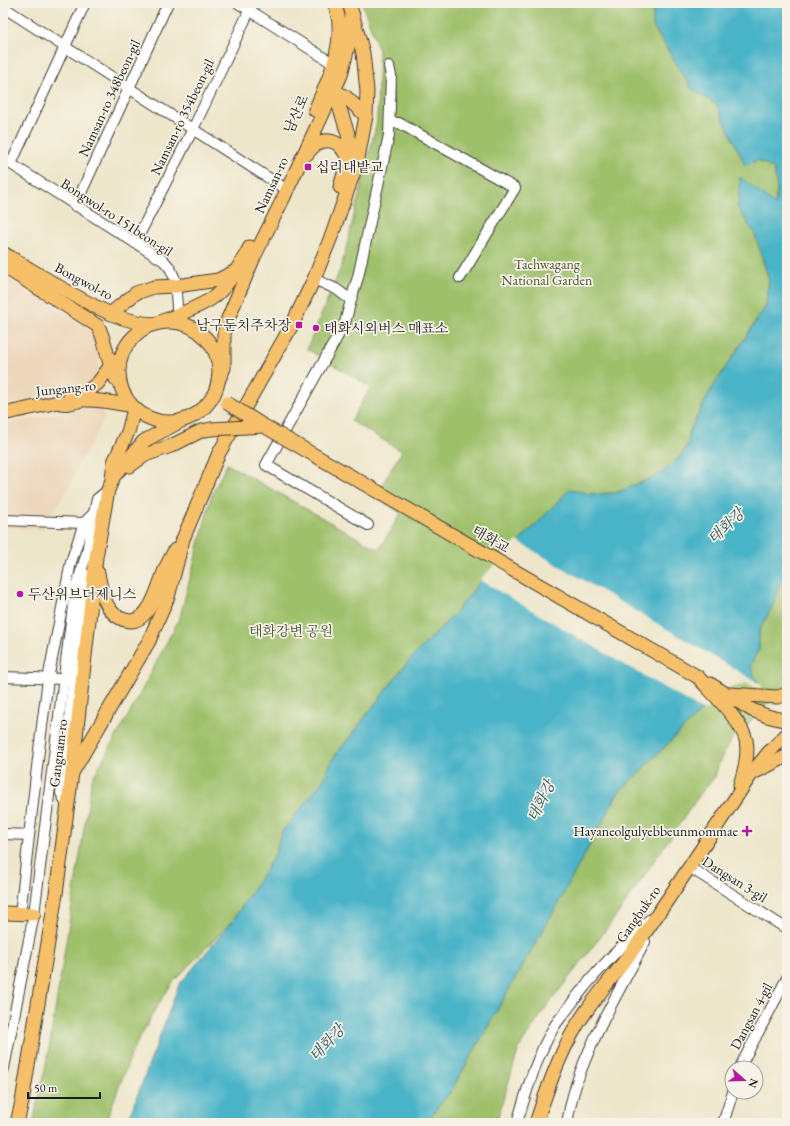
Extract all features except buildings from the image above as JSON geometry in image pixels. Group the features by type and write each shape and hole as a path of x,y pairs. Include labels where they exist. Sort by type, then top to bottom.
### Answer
{"main road":[{"path":"333,232 333,206 348,160 349,144 348,134 329,92 332,84 330,79 339,45 339,23 335,3"},
{"path":"72,773 149,641 168,597 183,539 219,453 292,325 314,280 333,232 357,163 366,116 367,91 363,53 351,8"},
{"name":"Namsan-ro","path":"218,380 224,368 224,334 227,321 254,257 298,166 329,92 341,75 349,43 351,8"},
{"path":"329,92 346,97 366,116"},
{"name":"남산로","path":"178,319 213,298 224,288 242,262 329,92"},
{"path":"298,166 315,144 321,141 328,141 341,146 348,160"},
{"name":"Bongwol-ro","path":"3,253 96,307 129,320 157,324"},
{"name":"Bongwol-ro","path":"3,266 98,326 102,334 114,375 120,386"},
{"path":"111,313 136,293 154,287 176,286 218,280 235,271"},
{"path":"178,319 203,335 211,345 217,357 219,370 218,380 213,395 203,409 183,420 173,422 156,421 141,414 128,402 120,386 118,371 121,356 128,342 138,332 150,325 178,319"},
{"path":"58,402 64,398 85,393 98,383 125,348"},
{"name":"태화교","path":"213,395 698,677 752,710 767,716 787,721"},
{"name":"Jungang-ro","path":"3,414 58,402 63,405 84,400 104,400 132,406"},
{"path":"109,485 114,462 128,432 133,413 132,406"},
{"name":"Gangnam-ro","path":"17,1123 22,1102 54,909 72,773 91,555 109,485 114,476 144,441 183,420"},
{"path":"109,485 145,455 171,446 201,431 211,429 264,426"},
{"path":"91,555 108,606 115,615 124,620 134,620 143,616 150,607 169,560 183,539"},
{"path":"698,677 733,716 741,728 746,740 747,751 743,772 735,798"},
{"path":"726,694 778,697 787,694"},
{"name":"Gangbuk-ro","path":"536,1123 563,1050 587,1010 634,950 752,773 769,752 787,734"},
{"path":"752,773 787,756"},
{"path":"3,913 34,914"}],"street":[{"path":"7,162 85,3"},
{"name":"Namsan-ro 348beon-gil","path":"75,206 168,3"},
{"path":"238,3 251,6 333,68"},
{"name":"Namsan-ro 354beon-gil","path":"135,243 193,130 251,6"},
{"path":"3,7 281,186"},
{"path":"368,525 266,465 345,324 358,277 389,135 391,76 389,66"},
{"path":"390,123 399,123 515,188 460,278"},
{"name":"Bongwol-ro 151beon-gil","path":"7,162 164,261 170,268 175,279 178,319"},
{"path":"314,280 336,290 351,300"},
{"path":"67,805 60,793 91,555 94,513 97,499 109,485"},
{"path":"20,914 48,679 71,562 84,523 94,513"},
{"path":"3,520 84,523"},
{"path":"3,1073 34,914 75,590 91,555"},
{"path":"3,677 64,680"},
{"path":"3,834 29,835"},
{"name":"Dangsan 3-gil","path":"689,867 784,927 787,927"},
{"path":"517,1123 534,1068 554,1026 576,996 623,944 661,910"},
{"path":"567,1123 580,1074 589,1052 661,910"},
{"name":"Dangsan 4-gil","path":"744,1060 787,978"},
{"path":"723,1123 730,1100"}],"shaded area":[{"path":"3,275 74,317 94,327 99,339 100,358 98,371 91,382 68,394 3,408"},
{"path":"100,405 104,416 93,441 78,465 71,483 42,530 3,528 3,424"}],"green space":[{"name":"Taehwagang National Garden","path":"362,3 649,3 653,8 653,26 692,89 717,105 745,165 758,160 774,169 777,188 775,206 738,208 755,234 769,280 766,306 711,390 689,432 689,442 680,457 661,474 616,493 589,494 570,489 479,583 455,613 406,664 332,760 323,781 281,833 275,855 234,919 173,982 157,1006 133,1050 105,1123 33,1123 48,1055 92,779 132,709 180,617 212,494 227,464 379,550 401,513 375,497 402,451 351,421 371,387 307,349 342,265 377,122 379,51"},
{"path":"787,575 787,688 781,691 732,739 719,762 715,777 703,790 614,919 545,1009 519,1048 496,1123 425,1123 451,1091 556,907 618,793 693,719 750,666 759,649 759,631 773,605 777,590"}],"water":[{"name":"태화강","path":"649,3 787,3 787,575 777,590 773,605 759,631 759,649 750,666 760,687 747,681 729,686 693,719 618,793 556,907 451,1091 425,1123 127,1123 179,985 234,919 275,855 281,833 323,781 332,760 406,664 455,613 479,583 570,489 589,494 616,493 661,474 680,457 689,442 689,433 711,390 766,306 769,280 755,234 738,208 740,177 775,205 777,188 774,169 758,160 745,165 717,105 692,89 653,26 653,8"}],"pier":[{"path":"517,541 760,684 762,687 761,689 747,683 730,687 704,711 480,580"}],"place":[{"name":"십리대밭교","path":"308,167"},
{"name":"남구둔치주차장","path":"299,325"},
{"name":"태화시외버스 매표소","path":"316,328"},
{"name":"두산위브더제니스","path":"20,594"},
{"name":"Hayaneolgulyebbeunmommae","path":"747,831"}],"park label":[{"name":"태화강변 공원","path":"291,631"}]}
